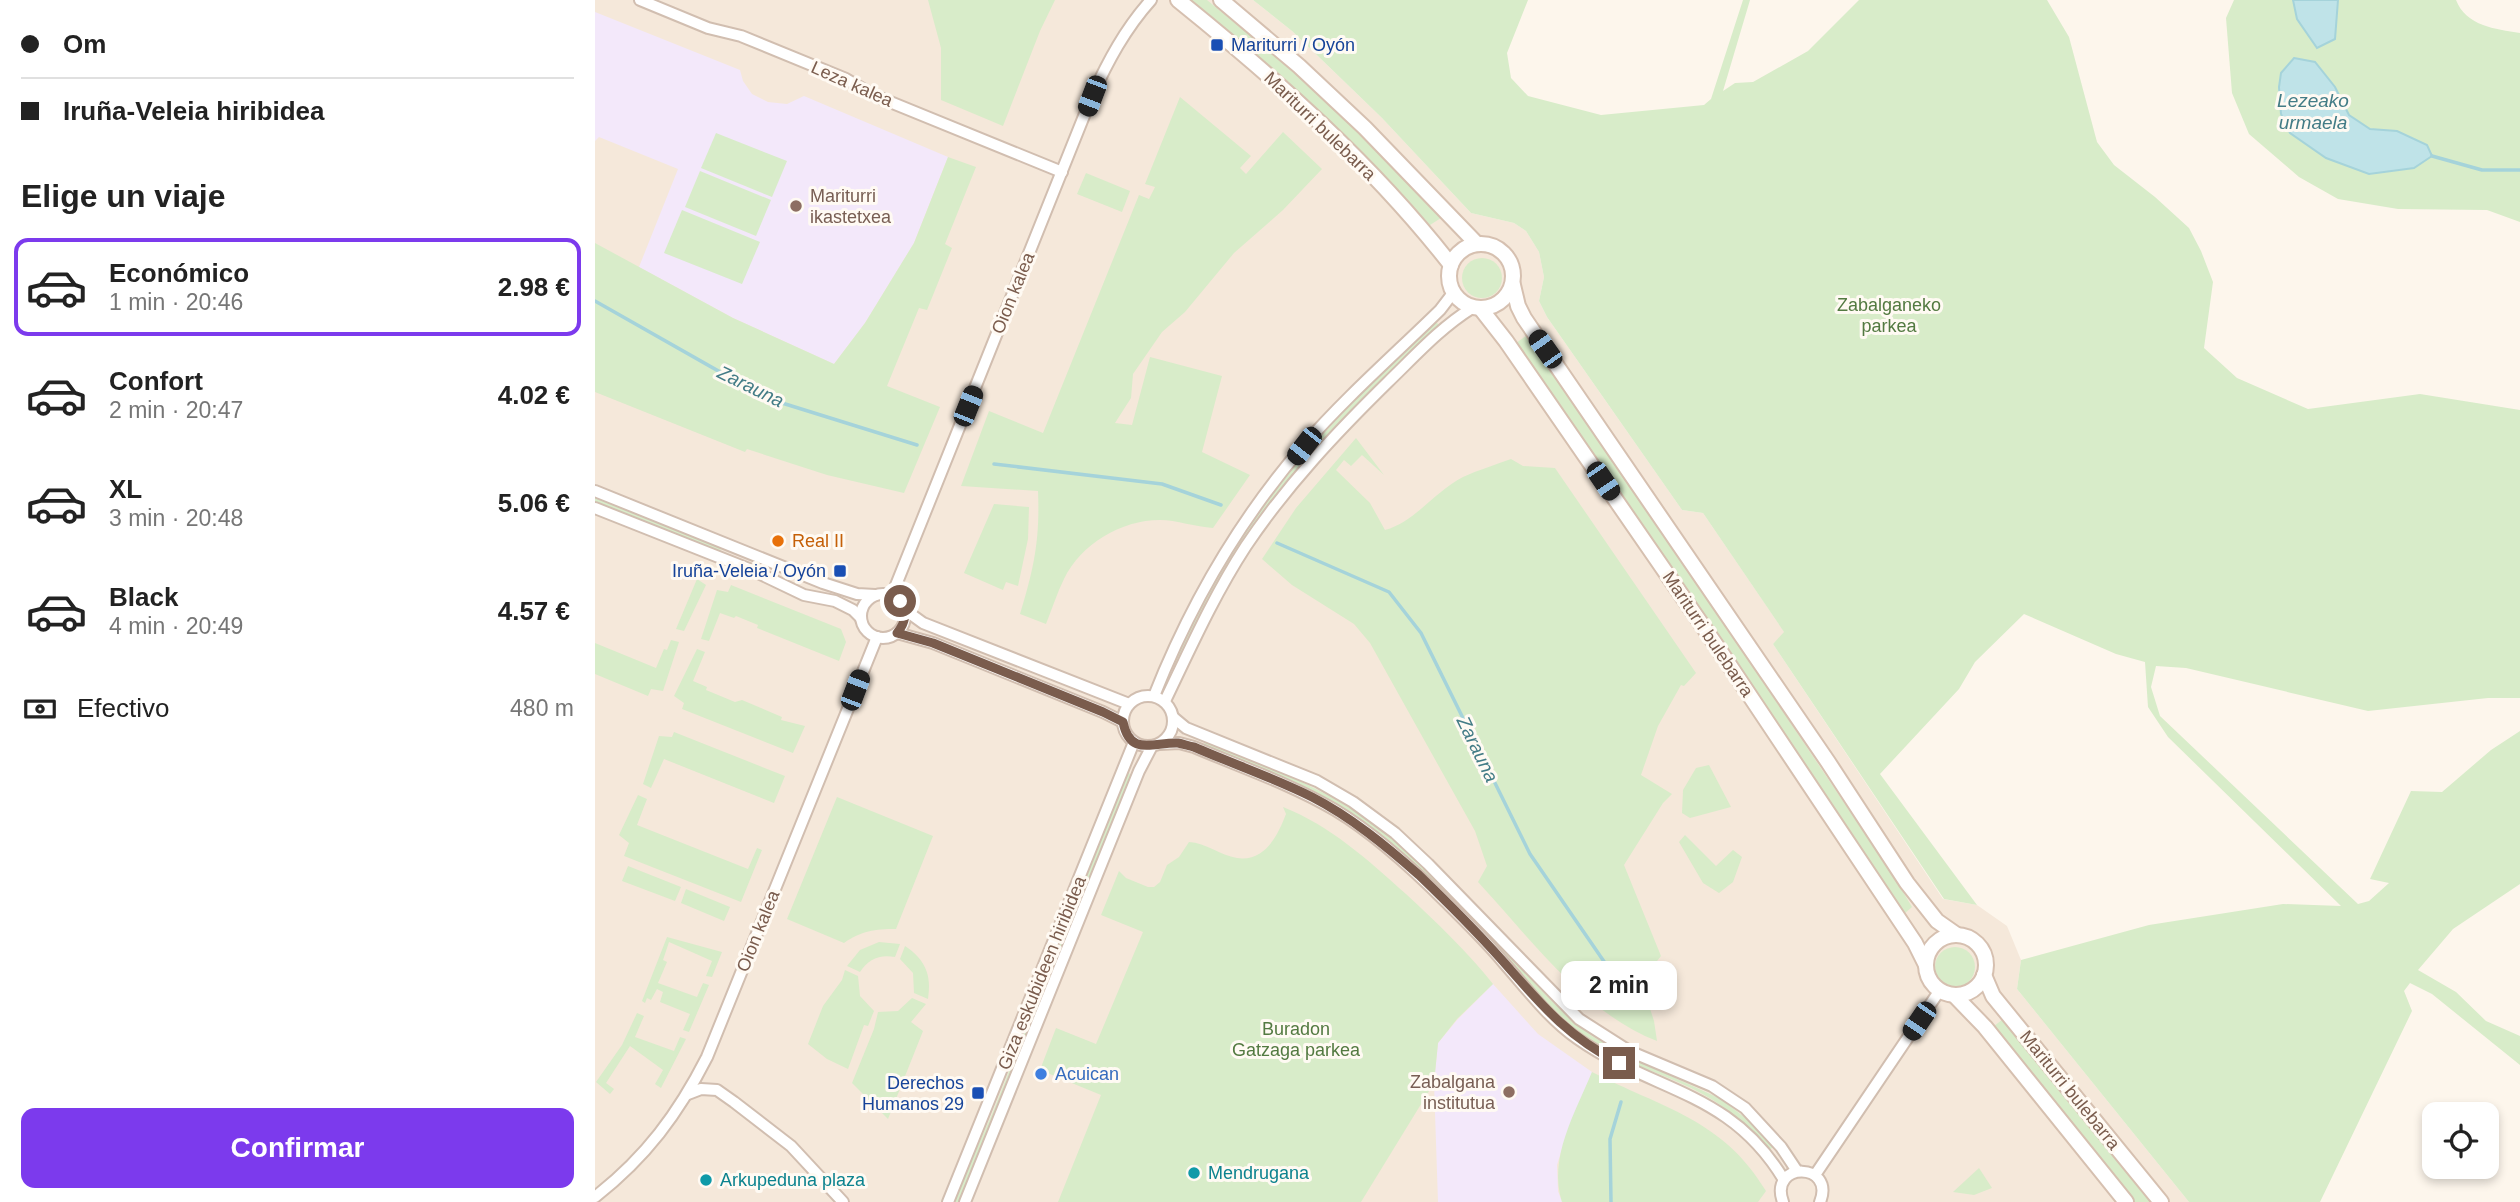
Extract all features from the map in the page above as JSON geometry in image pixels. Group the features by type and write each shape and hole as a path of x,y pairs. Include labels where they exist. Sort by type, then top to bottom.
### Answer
{"main road":[{"name":"Mariturri bulebarra","path":"1178,0 1283,89 1356,158 1428,235 1451,265"},
{"name":"Mariturri bulebarra","path":"1221,0 1299,66 1365,128 1477,244"},
{"path":"1477,244 1498,248 1506,255 1512,264 1513,285 1506,298 1495,306 1476,309 1461,302 1453,293 1449,274 1457,255 1477,244"},
{"name":"Mariturri bulebarra","path":"1513,285 1524,318 1814,740 1907,883 1937,921 1957,935"},
{"name":"Mariturri bulebarra","path":"1476,309 1506,341 1718,648 1915,943 1926,965"},
{"path":"1957,935 1967,937 1977,944 1986,964 1985,975 1973,990 1954,995 1940,990 1931,982 1926,965 1935,944 1957,935"},
{"name":"Mariturri bulebarra","path":"1985,975 1993,996 2161,1202"},
{"name":"Mariturri bulebarra","path":"1954,995 1985,1027 2126,1202"}],"street":[{"name":"Leza kalea","path":"640,0 708,28 741,36 846,79 873,95 1062,172"},
{"name":"Oion kalea","path":"892,595 1092,96 1112,52 1151,0"},
{"path":"1154,696 1188,618 1206,585 1262,499 1304,446 1342,405 1440,310 1453,293"},
{"path":"1165,701 1221,589 1245,547 1277,503 1312,459 1353,416 1452,321 1476,309"},
{"path":"595,491 823,583 857,594 892,595 900,601 905,610 923,623 1129,704"},
{"path":"595,508 804,595 835,601 853,610 864,626 877,637 888,637 897,633 905,619 905,610"},
{"path":"861,618 867,600 875,595"},
{"path":"897,633 933,643 1123,722"},
{"name":"Oion kalea","path":"595,1197 641,1156 688,1094 718,1032 877,637"},
{"path":"1784,1180 1773,1162 1731,1119 1679,1090 1635,1072 1576,1038 1418,874 1345,817 1311,797 1194,747 1179,743 1156,745 1133,742 1123,722 1124,712 1129,704 1145,695 1154,696 1165,701 1174,718 1186,728 1317,781 1353,802 1395,833 1428,864 1579,1019 1629,1051 1712,1086 1745,1108 1781,1147 1797,1171"},
{"path":"1156,745 1168,737 1174,718"},
{"name":"Giza eskubideen hiribidea","path":"948,1202 1133,742"},
{"name":"Giza eskubideen hiribidea","path":"965,1202 1139,771 1156,745"},
{"path":"1815,1175 1940,990"},
{"path":"688,1094 701,1089 717,1090 791,1146 843,1202"},
{"path":"1783,1202 1781,1192 1784,1180 1797,1171 1815,1175 1822,1188 1820,1202"}],"shaded area":[{"path":"595,0 1253,0 1292,31 1382,118 1471,213 1514,223 1526,231 1539,252 1544,277 1539,301 1547,317 1682,510 1703,513 1785,633 1773,644 1943,899 1977,905 2007,926 2021,960 2017,989 2189,1202 595,1202"},
{"name":"Mariturri ikastetxea","path":"595,12 740,70 743,81 752,94 768,102 787,104 804,96 948,157 914,243 865,323 834,364 733,318 639,267 678,169 599,137 595,141"},
{"name":"Zabalgana institutua","path":"1493,984 1538,1034 1592,1072 1557,1165 1558,1191 1562,1202 1438,1202 1434,1083 1438,1043"}],"green space":[{"path":"928,0 1055,0 1003,126 941,100 941,48"},
{"path":"1188,0 1207,0 1323,96 1441,218 1430,225 1314,107"},
{"name":"Zabalganeko parkea","path":"1253,0 1528,0 1507,53 1511,78 1528,96 1601,115 1704,105 1711,99 1743,0 1750,0 1723,91 1735,83 1753,82 1808,51 1859,0 2047,0 2069,37 2097,142 2114,165 2189,228 2201,251 2213,282 2204,348 2237,378 2308,409 2420,394 2520,410 2520,698 2488,698 2368,711 2186,668 2156,666 2151,687 2160,716 2358,904 2369,901 2389,883 2370,879 2411,791 2442,792 2491,750 2520,731 2520,884 2453,929 2418,970 2456,992 2486,1021 2520,1036 2520,1065 2432,994 2410,983 2404,991 2412,1011 2320,1202 2189,1202 2017,989 2021,960 2149,925 2283,904 2341,906 2168,737 2148,707 2145,662 2116,654 2024,614 1975,662 1959,689 1880,774 1977,905 1944,899 1773,644 1784,632 1703,513 1682,510 1547,317 1539,301 1544,277 1539,252 1526,231 1514,223 1471,213 1382,118 1292,31"},
{"path":"2234,0 2456,0 2474,21 2491,28 2520,33 2520,222 2487,210 2398,209 2338,199 2299,177 2249,134 2232,93 2226,18"},
{"path":"1180,97 1251,156 1240,168 1246,174 1283,132 1322,169 1283,210 1234,253 1185,312 1162,332 1133,374 1131,398 1115,423 1132,425 1150,357 1222,376 1202,452 1250,475 1213,528 1166,520 1145,521 1117,529 1104,536 1071,566 1046,624 1020,614 1035,554 1038,491 961,486 989,411 1043,433 1139,195 1149,199 1155,187 1145,184"},
{"path":"716,133 787,161 772,197 701,168"},
{"path":"948,157 976,167 945,244 952,248 927,310 919,308 887,386 940,407 904,493 827,475 747,449 745,452 595,392 595,243 733,318 834,364 865,323 914,243"},
{"path":"700,171 771,200 756,236 685,207"},
{"path":"1086,173 1130,191 1122,212 1077,194"},
{"path":"682,210 760,242 742,284 664,253"},
{"path":"1482,258 1496,264 1502,278 1496,292 1482,298 1468,292 1462,278 1468,264"},
{"path":"1436,322 1439,325 1339,422 1290,478 1227,569 1176,667 1170,665 1228,558 1281,483 1355,400"},
{"path":"1526,336 1636,493 1894,877 1912,907 1904,914 1516,343"},
{"path":"1356,438 1384,475 1362,455 1351,466 1344,460 1336,470 1370,503 1385,530 1406,520 1463,477 1511,459 1523,466 1555,468 1696,673 1684,686 1681,685 1658,726 1641,775 1672,794 1663,803 1624,865 1661,956 1641,981 1654,1021 1657,1041 1630,1028 1582,993 1538,950 1478,882 1487,866 1475,831 1370,643 1354,624 1292,585 1262,559 1296,508"},
{"path":"595,498 721,548 720,552 595,502"},
{"path":"994,504 1029,507 1028,539 1018,586 1006,582 1003,590 964,573"},
{"path":"697,579 706,585 684,631 676,629"},
{"path":"731,585 841,629 846,642 839,661 757,628 758,625 736,616 734,618 720,613 709,641 701,639 717,590 728,592"},
{"path":"671,640 679,642 663,691 651,689 648,696 595,674 595,643 656,668"},
{"path":"697,649 705,652 693,681 707,687 706,690 735,702 742,700 782,717 781,720 805,726 793,753 682,709 684,703 674,696"},
{"path":"674,732 785,776 774,803 664,759 651,788 643,784 659,736 672,737"},
{"path":"1205,742 1303,783 1359,814 1417,859 1569,1018 1592,1036 1623,1054 1721,1099 1753,1124 1774,1147 1770,1149 1734,1115 1713,1100 1624,1059 1586,1037 1543,999 1479,928 1429,878 1399,850 1357,818 1298,785 1203,746"},
{"path":"1709,765 1731,807 1690,818 1682,813 1683,790 1696,768"},
{"path":"1128,773 1133,775 1018,1054 984,1145 959,1202 953,1202 992,1114"},
{"path":"638,795 647,799 637,825 748,869 757,848 762,850 741,902 624,856 629,843 619,835"},
{"path":"837,797 933,836 896,929 869,932 844,943 787,919"},
{"name":"Buradon Gatzaga parkea","path":"1283,807 1333,834 1363,857 1440,926 1493,984 1457,1019 1438,1043 1434,1083 1361,1202 1058,1202 1101,1095 1040,1070 1056,1028 1096,1044 1143,932 1101,915 1119,871 1126,878 1154,887 1160,882 1167,865 1179,857 1189,842 1237,858 1255,856 1269,845 1279,830 1286,814"},
{"path":"1685,835 1716,866 1733,850 1742,857 1733,882 1719,893 1703,883 1679,842"},
{"path":"628,866 681,887 675,901 622,881"},
{"path":"686,889 730,907 724,921 681,903"},
{"path":"667,937 722,952 712,977 706,976 712,961 669,942 663,960 667,962 658,983 697,997 703,983 709,985 689,1032 683,1030 690,1014 660,1002 663,992 657,989 651,1000 647,998 645,1003 642,1001"},
{"path":"879,942 900,944 895,957 875,958 860,972 847,966 860,950"},
{"path":"905,946 918,956 925,968 929,982 928,999 914,993 913,973 900,959"},
{"path":"1955,947 1969,953 1975,967 1969,981 1955,987 1941,981 1935,967 1941,953"},
{"path":"845,970 858,976 860,996 874,1011 868,1026 864,1025 848,1069 827,1059 808,1044 823,1006 842,980"},
{"path":"912,998 926,1004 911,1022 923,1031 888,1119 852,1083 878,1012 898,1011"},
{"path":"637,1013 644,1016 635,1037 674,1051 680,1037 686,1039 661,1088 655,1084 663,1070 630,1046 606,1083 614,1089 610,1094 596,1082 622,1045"},
{"path":"2003,1019 2151,1202 2135,1202 1993,1027"},
{"path":"1592,1072 1666,1106 1711,1131 1731,1147 1766,1191 1758,1202 1562,1202 1558,1169 1561,1152 1571,1120"},
{"path":"1979,1168 1992,1188 1974,1195 1953,1192"}],"water":[{"name":"Lezeako urmaela","path":"2293,0 2338,0 2335,39 2317,48 2297,19"},
{"name":"Lezeako urmaela","path":"2294,58 2315,62 2335,87 2349,115 2370,129 2397,131 2427,145 2432,156 2414,168 2369,174 2326,158 2290,133 2281,114 2279,87 2281,73"}],"waterway":[{"path":"2432,156 2482,170 2520,170"},
{"name":"Zarauna","path":"595,301 766,398 917,445"},
{"name":"Zarauna","path":"994,464 1162,484 1221,505"},
{"name":"Zarauna","path":"1277,543 1389,592 1421,633 1530,854 1636,1008"},
{"name":"Zarauna","path":"1611,1202 1610,1139 1621,1102"}],"place":[{"name":"Mariturri / Oyón","path":"1217,45"},
{"name":"Mariturri ikastetxea","path":"796,206"},
{"name":"Real II","path":"778,541"},
{"name":"Iruña-Veleia / Oyón","path":"840,571"},
{"name":"Acuican","path":"1041,1074"},
{"name":"Zabalgana institutua","path":"1509,1092"},
{"name":"Derechos Humanos 29","path":"978,1093"},
{"name":"Mendrugana","path":"1194,1173"},
{"name":"Arkupeduna plaza","path":"706,1180"}],"route":[{"path":"900,601 905,610 905,619 903,627 897,633 933,643 1103,712 1123,722 1128,736 1139,745 1179,743 1194,747 1285,785 1336,811 1371,835 1418,874 1576,1038 1619,1063"}]}
